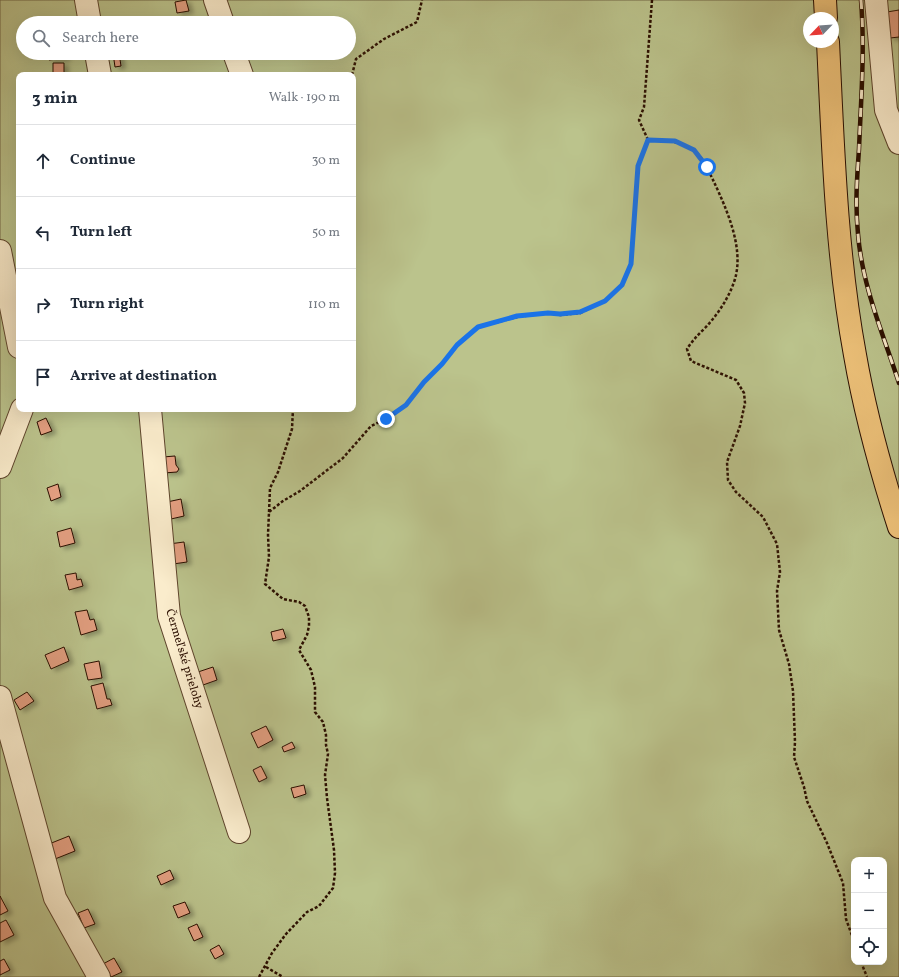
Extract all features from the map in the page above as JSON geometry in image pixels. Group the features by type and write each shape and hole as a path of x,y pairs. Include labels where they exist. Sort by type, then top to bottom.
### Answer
{"main road":[{"path":"825,0 826,12"},
{"path":"828,48 838,225 849,319 868,417 899,527"}],"street":[{"path":"86,0 89,16"},
{"path":"215,0 221,16"},
{"path":"876,0 886,110 899,143"},
{"path":"97,60 99,72"},
{"path":"237,60 241,72"},
{"path":"0,251 16,332"},
{"path":"0,467 21,412"},
{"name":"Čermeľské prielohy","path":"150,412 169,616 239,832"},
{"path":"0,697 56,898 99,977"}],"path":[{"path":"356,59 384,39 416,22 422,0"},
{"path":"269,512 283,501 300,492 344,458 371,426 386,419 406,405 457,345 478,327 517,316 580,312 605,301 622,285 631,264 638,166 648,140 639,120 644,107 652,0"},
{"path":"353,72 356,60"},
{"path":"648,140 675,141 694,150 707,167 730,220 735,241 737,261 736,278 729,296 719,312 693,340 687,349 691,361 736,380 744,393 745,403 740,426 727,462 728,480 736,492 763,517 777,544 780,565 777,591 779,630 789,664 793,691 795,742 794,757 807,801 827,843 843,883 846,919 851,933"},
{"path":"259,977 266,967 272,953 286,934 307,912 319,906 333,888 336,873 325,775 328,754 326,735 323,722 316,712 315,687 311,670 299,650 307,635 309,617 305,606 299,602 283,599 265,584 268,557 270,488 278,472 292,429 293,412"},
{"path":"862,965 867,977"},
{"path":"266,967 283,977"}],"green space":[{"path":"0,0 899,0 899,977 0,977"}],"building":[{"path":"186,0 189,11 177,13 175,2"},
{"path":"899,10 899,37 890,38 887,12"},
{"path":"114,60 120,60 121,66 115,67"},
{"path":"53,63 64,63 64,72 53,72"},
{"path":"46,418 52,431 41,435 37,422"},
{"path":"175,456 176,465 179,469 177,472 164,473 163,457"},
{"path":"58,484 61,497 51,501 47,488"},
{"path":"181,499 184,516 171,519 167,502"},
{"path":"71,528 75,543 60,547 57,532"},
{"path":"184,542 187,562 173,564 169,544"},
{"path":"76,573 77,580 81,579 83,586 69,590 65,575"},
{"path":"87,610 90,620 94,619 97,630 81,635 75,612"},
{"path":"283,629 286,638 273,641 271,632"},
{"path":"64,647 69,661 51,669 45,655"},
{"path":"99,661 102,678 88,680 84,664"},
{"path":"213,667 217,680 203,685 198,672"},
{"path":"103,683 107,699 110,699 112,705 97,709 91,686"},
{"path":"27,692 34,701 20,710 14,700"},
{"path":"266,726 273,740 258,748 251,733"},
{"path":"292,742 295,748 284,752 282,747"},
{"path":"261,766 267,778 259,782 253,770"},
{"path":"304,785 306,794 294,798 291,788"},
{"path":"69,836 75,851 55,859 49,844"},
{"path":"170,870 174,879 161,885 157,876"},
{"path":"0,896 8,911 0,915"},
{"path":"185,902 190,913 178,918 173,906"},
{"path":"88,909 95,924 84,928 78,913"},
{"path":"6,920 14,935 0,942 0,923"},
{"path":"197,924 203,937 194,941 188,928"},
{"path":"219,945 224,954 215,959 210,950"},
{"path":"114,958 122,972 111,977 103,964"},
{"path":"4,959 10,970 0,975 0,961"}],"railway":[{"path":"861,0 863,56 857,191 858,234 860,253 869,291 899,383"}],"route":[{"path":"386,419 406,405 457,345 478,327 517,316 580,312 605,301 622,285 631,264 632,230 638,166 648,140 675,141 694,150 707,167"}]}
